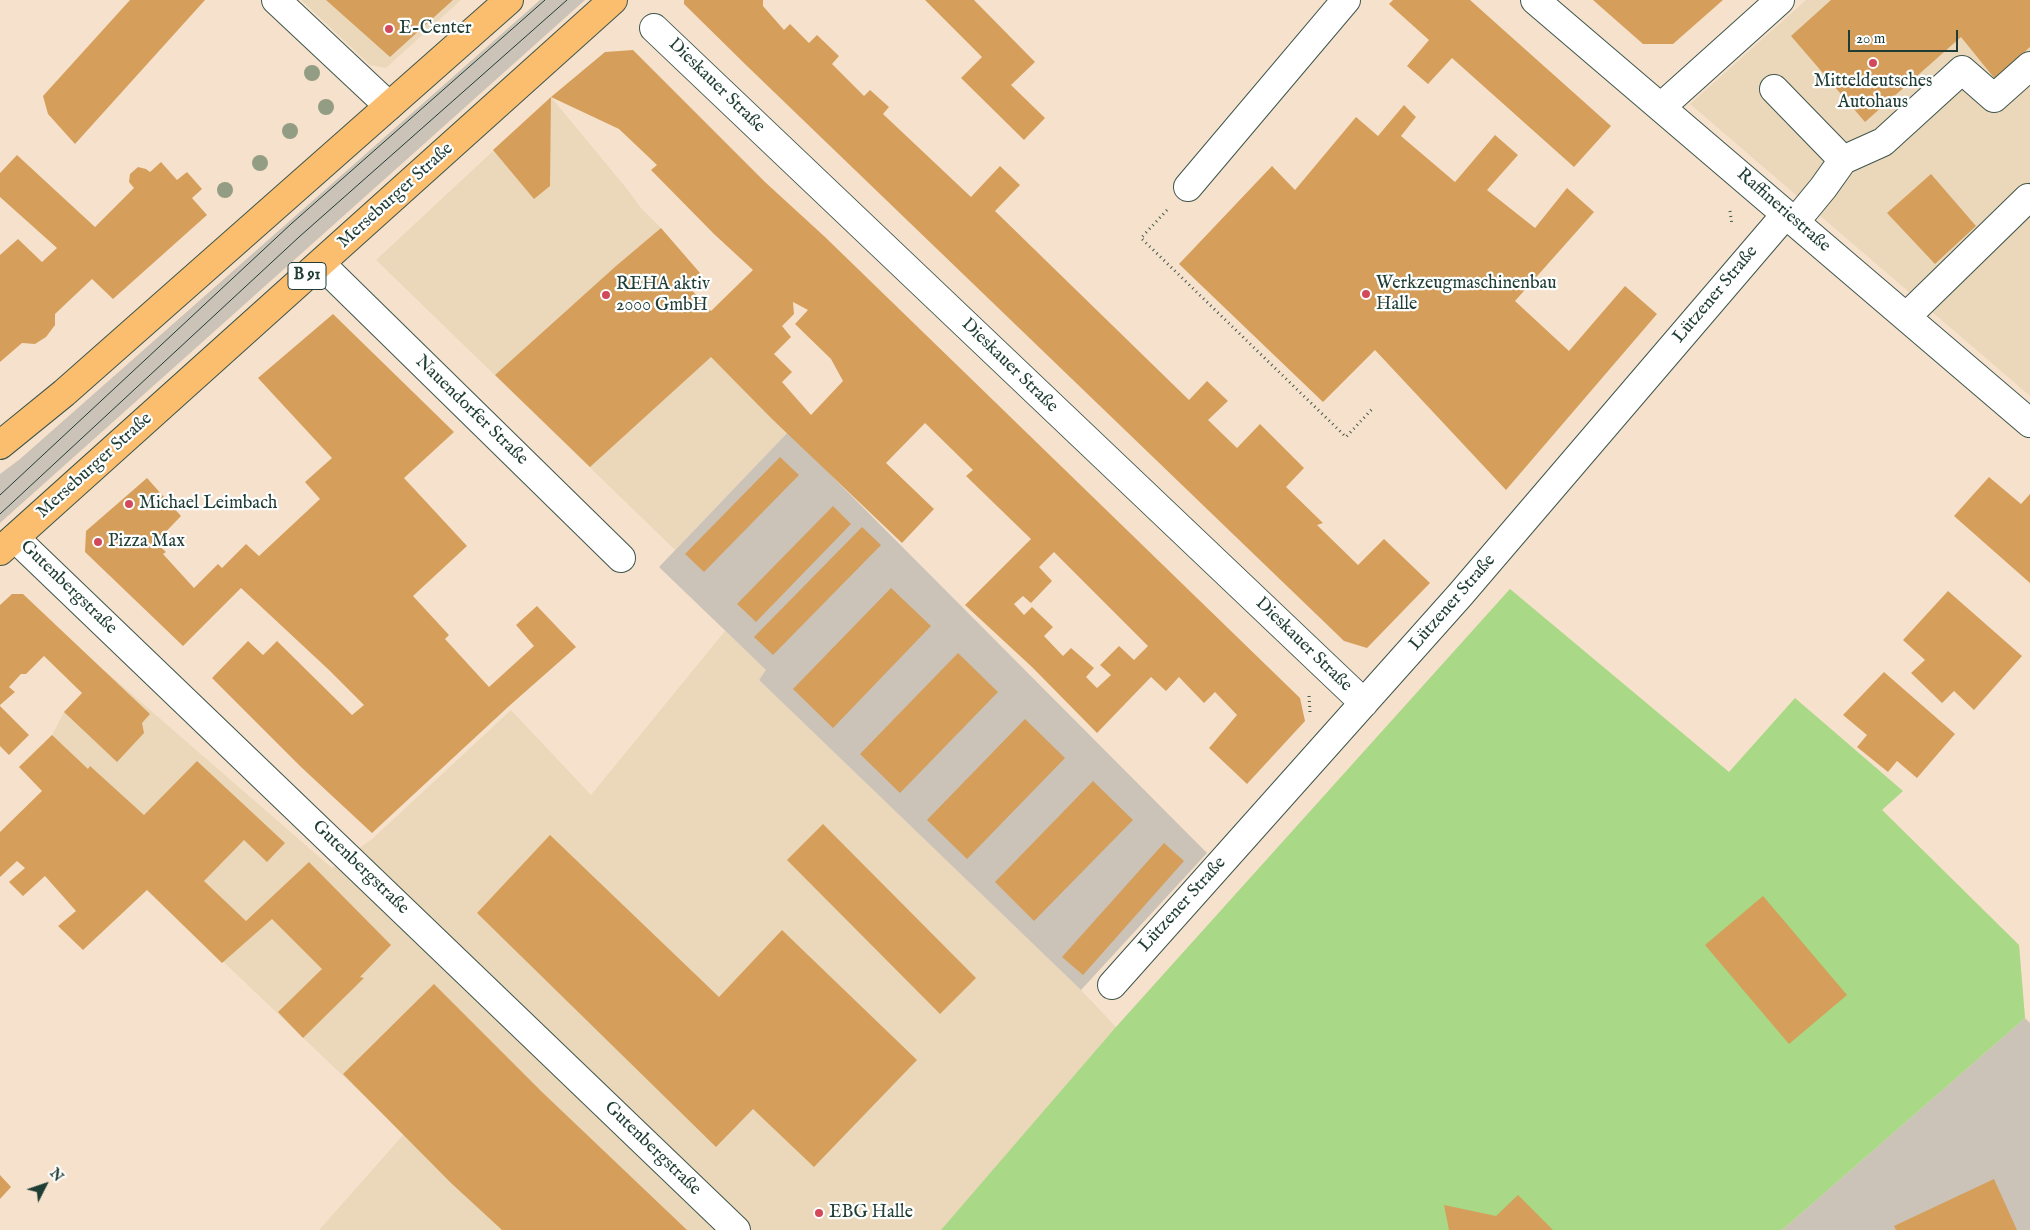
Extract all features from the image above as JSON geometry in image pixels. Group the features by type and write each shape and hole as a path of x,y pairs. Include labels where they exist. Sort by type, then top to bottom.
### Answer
{"main road":[{"path":"0,445 64,393 509,0"},
{"name":"Merseburger Straße","path":"7,544 613,0"}],"street":[{"path":"276,0 389,106"},
{"path":"1188,187 1346,0"},
{"name":"Raffineriestraße","path":"1535,0 2030,423"},
{"path":"1660,107 1780,0"},
{"name":"Dieskauer Straße","path":"654,28 1364,703"},
{"path":"1774,88 1843,160 1883,142 1962,70 1994,98 2030,66"},
{"name":"Lützener Straße","path":"1112,985 1364,703 1790,218 1824,188 1843,160"},
{"path":"1906,317 2028,198"},
{"name":"Nauendorfer Straße","path":"321,264 621,558"},
{"name":"Gutenbergstraße","path":"7,544 736,1230"}],"path":[{"path":"1188,187 1141,238 1346,437 1374,407"},
{"path":"1728,206 1732,218 1732,230"},
{"path":"1309,695 1310,713"}],"shaded area":[{"name":"E-Center","path":"301,0 461,0 386,68 370,65"},
{"path":"540,0 585,0 0,523 0,474 20,459"},
{"path":"1806,0 2030,0 2030,396 1690,104"},
{"path":"551,97 641,208 700,273 661,308 788,432 675,550 376,260"},
{"path":"788,432 1207,853 1081,990 759,680 766,670 659,567"},
{"path":"1510,589 1787,821 1839,767 2019,945 2025,1018 1782,1230 319,1230 404,1134 19,767 52,735 64,712 104,670 332,868 372,839 511,710 591,795 725,631 767,670 759,680 1081,990 1116,1027"},
{"path":"2025,1018 2030,1023 2030,1230 1782,1230"}],"green space":[{"path":"1510,589 1729,772 1795,698 1903,791 1882,810 2019,945 2025,1018 1782,1230 941,1230 1116,1027"}],"building":[{"path":"130,0 205,0 75,144 48,114 43,96"},
{"name":"E-Center","path":"326,0 453,0 390,57"},
{"path":"684,0 763,0 763,6 784,30 790,24 809,43 817,35 839,56 832,64 864,96 870,90 889,107 883,114 971,197 1000,166 1020,185 995,211 1189,400 1207,381 1228,401 1208,420 1237,448 1260,424 1304,468 1286,487 1323,523 1317,525 1358,565 1384,539 1430,583 1367,648 1344,641 747,66 684,4"},
{"path":"925,0 974,0 1035,62 1011,85 1045,118 1024,140 961,78 982,57"},
{"path":"1393,0 1470,0 1611,126 1574,167 1452,58 1428,84 1407,66 1429,40 1389,4"},
{"path":"1593,0 1723,0 1673,44 1643,44"},
{"name":"Mitteldeutsches Autohaus","path":"1831,0 2030,0 2030,47 1995,79 1961,37 1865,122 1791,36"},
{"path":"633,50 765,182 825,237 1300,698 1305,721 1247,784 1209,748 1237,715 1215,692 1204,703 1179,677 1166,691 1151,677 1097,733 1032,667 965,605 1031,539 966,476 973,470 925,423 886,463 934,509 902,543 771,418 711,357 590,467 495,375 661,228 700,273 687,285 711,311 753,270 714,234 651,170 657,165 619,129 551,97 605,52","holes":["793,302 808,310 795,324 831,359 843,381 811,415 782,382 792,372 774,354 791,337 782,326 794,314","1054,552 1148,646 1134,660 1119,646 1100,665 1111,675 1097,688 1086,677 1094,668 1071,648 1063,656 1044,636 1053,627 1032,607 1024,615 1014,604 1023,596 1031,603 1052,581 1039,567"]},
{"path":"551,97 550,186 534,199 493,150"},
{"name":"Werkzeugmaschinenbau Halle","path":"1404,105 1416,117 1401,136 1455,182 1495,135 1518,155 1487,190 1535,228 1567,188 1594,212 1515,301 1569,351 1625,286 1657,314 1506,490 1375,350 1323,402 1179,264 1272,166 1295,190 1356,117 1378,136"},
{"path":"17,155 95,227 134,188 129,182 130,174 138,167 150,172 161,162 177,180 187,172 202,189 192,198 207,215 113,299 92,279 55,314 55,325 46,337 35,344 22,343 0,362 0,255 18,239 42,262 57,248 0,197 0,173"},
{"path":"1931,174 1976,226 1935,264 1887,213"},
{"path":"333,314 454,432 404,478 467,546 413,596 449,635 445,639 489,687 534,646 516,625 537,606 576,647 372,833 301,767 212,678 248,641 263,655 277,641 352,715 364,705 329,670 241,588 183,646 85,552 86,531 147,478 181,516 156,542 166,552 163,554 194,588 218,564 222,568 246,544 259,556 320,499 305,482 332,458 258,378"},
{"path":"780,457 799,475 704,572 685,554"},
{"path":"1989,477 2021,504 2030,494 2030,583 1954,516"},
{"path":"833,506 851,524 756,622 737,604"},
{"path":"862,527 881,545 773,655 754,637"},
{"path":"891,588 931,626 833,728 793,689"},
{"path":"1948,591 2022,656 1974,710 1954,691 1942,703 1911,673 1925,660 1903,640"},
{"path":"12,594 23,594 150,714 142,723 144,733 117,762 64,712 82,693 44,656 26,674 21,674 9,687 15,692 0,705 0,605"},
{"path":"958,653 998,692 900,793 860,754"},
{"path":"1884,672 1955,734 1917,778 1897,761 1888,772 1857,747 1867,735 1843,715"},
{"path":"0,706 29,735 9,755 0,746"},
{"path":"1025,719 1065,758 967,859 927,820"},
{"path":"52,735 88,769 90,766 144,815 197,761 285,843 267,862 244,840 204,881 246,921 309,862 391,945 360,977 364,978 303,1038 278,1012 322,969 272,919 222,963 147,890 83,950 58,926 76,911 45,876 23,896 9,882 25,868 17,861 0,877 0,832 42,791 19,767"},
{"path":"1093,781 1133,820 1034,921 995,882"},
{"path":"823,824 976,978 940,1014 787,860"},
{"path":"550,835 719,997 782,930 917,1060 814,1167 753,1109 716,1147 477,913"},
{"path":"1164,843 1184,861 1083,975 1062,957"},
{"path":"1763,896 1847,995 1789,1044 1705,945"},
{"path":"434,984 542,1092 687,1230 502,1230 451,1183 343,1074"},
{"path":"0,1175 11,1187 0,1199"},
{"path":"1994,1179 2017,1230 1896,1230 1894,1226"},
{"path":"1518,1195 1553,1230 1449,1230 1444,1205 1496,1216"}],"tram line":[{"path":"0,495 291,224 545,0"},
{"path":"0,514 299,237 567,0"}],"place":[{"name":"E-Center","path":"389,29"},
{"name":"Mitteldeutsches Autohaus","path":"1873,63"},
{"name":"Werkzeugmaschinenbau Halle","path":"1366,294"},
{"name":"REHA aktiv 2000 GmbH","path":"606,295"},
{"name":"Michael Leimbach","path":"129,504"},
{"name":"Pizza Max","path":"98,542"},
{"name":"EBG Halle","path":"819,1213"}]}
